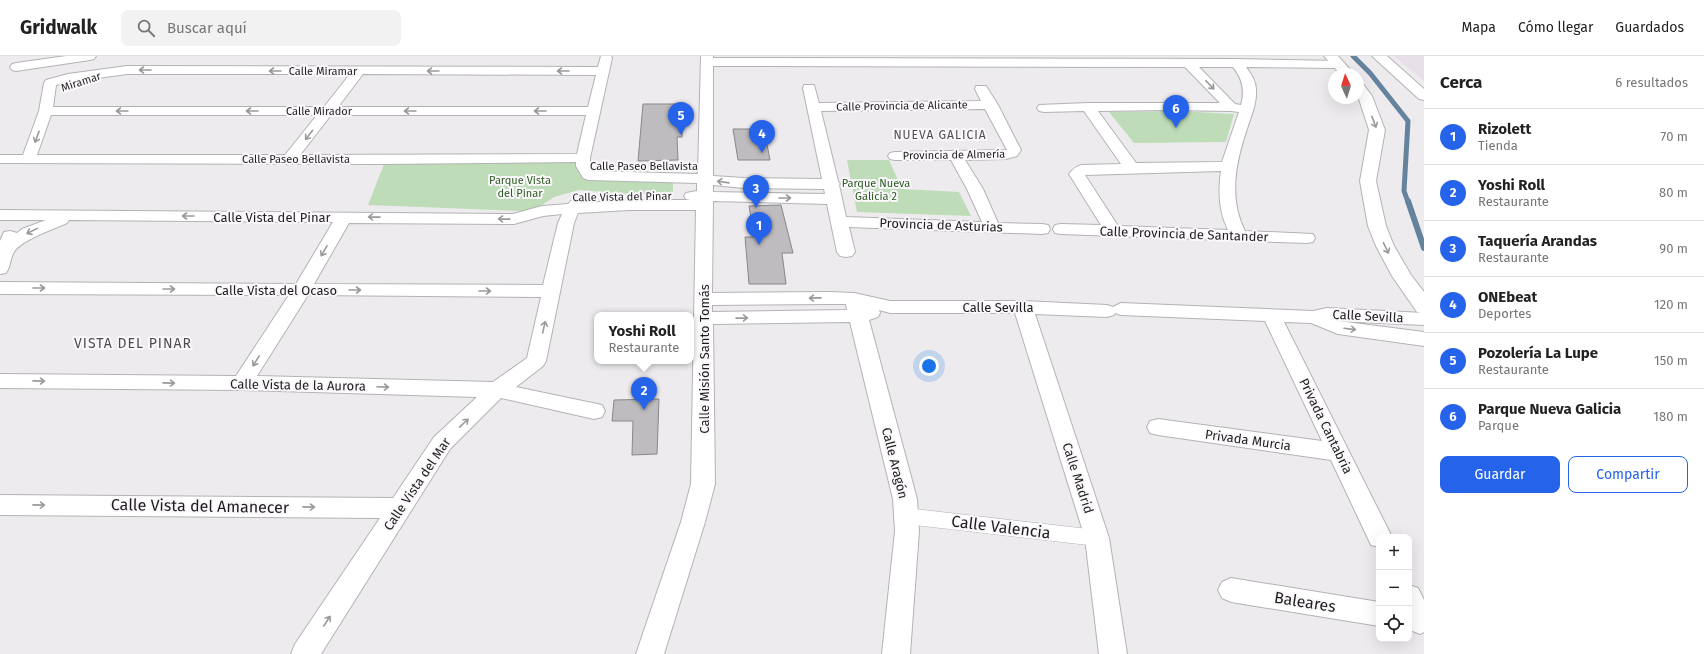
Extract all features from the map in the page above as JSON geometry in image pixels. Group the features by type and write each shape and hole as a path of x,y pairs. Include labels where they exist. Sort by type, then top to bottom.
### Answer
{"street":[{"path":"16,67 61,58 90,56"},
{"path":"1379,56 1424,96"},
{"path":"583,162 593,111 606,58"},
{"path":"706,59 1188,63 1334,60 1341,68"},
{"name":"Calle Misión Santo Tomás","path":"650,654 693,522 703,484 703,309 706,59"},
{"path":"1188,63 1239,109"},
{"path":"1236,63 1244,73 1250,88 1251,96 1239,109 1229,166 1228,194 1230,215 1232,224 1238,236"},
{"name":"Calle Miramar","path":"111,72 127,70 602,71"},
{"path":"290,159 359,71"},
{"name":"Miramar","path":"46,111 49,90 111,72"},
{"path":"809,88 846,252"},
{"name":"Provincia de Almería","path":"895,156 1006,155 1012,153 1014,150 981,89"},
{"path":"1364,95 1377,130 1368,181 1377,226 1385,246 1402,276 1424,307"},
{"name":"Calle Provincia de Alicante","path":"813,107 991,105"},
{"path":"1044,108 1088,107 1239,109"},
{"path":"1088,107 1132,168"},
{"path":"29,158 46,111"},
{"name":"Calle Mirador","path":"46,111 593,111"},
{"path":"956,156 975,189 992,227"},
{"name":"Calle Paseo Bellavista","path":"2,159 290,159 583,162 588,175 677,177 704,172"},
{"path":"1112,231 1077,174 1082,169 1229,166"},
{"path":"704,172 744,183 833,191"},
{"path":"704,201 833,191"},
{"name":"Calle Vista del Pinar","path":"8,215 514,219 578,203 629,205 704,201"},
{"name":"Calle Vista del Mar","path":"305,654 442,443 497,390 536,361 566,224 578,203"},
{"path":"0,269 6,249 8,215"},
{"path":"6,249 19,238 40,227 70,217 83,216"},
{"path":"242,383 302,290 344,217"},
{"name":"Provincia de Asturias","path":"839,222 1042,229"},
{"name":"Calle Provincia de Santander","path":"1061,229 1307,238"},
{"name":"Calle Vista del Ocaso","path":"0,288 552,292"},
{"name":"Calle Sevilla","path":"703,309 1023,307 1313,317 1327,314 1424,319"},
{"name":"Calle Madrid","path":"1023,307 1097,538 1113,654"},
{"name":"Calle Aragón","path":"856,308 905,499 907,530 896,654"},
{"name":"Privada Cantabria","path":"1272,316 1379,534"},
{"name":"Calle Sevilla","path":"1313,317 1338,328 1424,339"},
{"name":"Calle Vista de la Aurora","path":"0,381 242,383 497,390 594,411"},
{"name":"Privada Murcia","path":"1158,428 1338,452"},
{"name":"Calle Vista del Amanecer","path":"0,505 400,508"},
{"name":"Calle Valencia","path":"906,516 1097,538"},
{"name":"Baleares","path":"1231,590 1376,614"},
{"path":"1412,605 1418,620"}],"shaded area":[{"path":"1394,56 1424,56 1424,81"}],"green space":[{"path":"1179,111 1234,114 1226,142 1134,143 1109,112"},
{"name":"Parque Nueva Galicia 2","path":"847,160 889,160 902,189 959,192 971,216 857,212"},
{"name":"Parque Vista del Pinar","path":"579,162 582,171 673,180 673,194 629,194 579,190 554,197 539,207 524,211 368,205 384,164"}],"building":[{"path":"643,104 683,104 682,137 677,137 678,160 638,161"},
{"path":"733,129 764,129 770,160 738,160"},
{"path":"781,205 793,253 782,253 786,284 749,284 745,237 754,237 749,206"},
{"path":"659,399 657,454 632,455 633,421 612,421 614,400"}],"waterway":[{"path":"1353,56 1370,73 1408,121 1404,191 1408,202"},
{"path":"1408,201 1424,248"}],"place":[{"name":"Parque Nueva Galicia","path":"1176,128"},
{"name":"Pozolería La Lupe","path":"681,135"},
{"name":"ONEbeat","path":"762,153"},
{"name":"Taquería Arandas","path":"756,208"},
{"name":"Rizolett","path":"759,245"},
{"name":"Yoshi Roll","path":"644,410"}],"district":[{"name":"NUEVA GALICIA","path":"940,135"},
{"name":"VISTA DEL PINAR","path":"133,343"}]}
